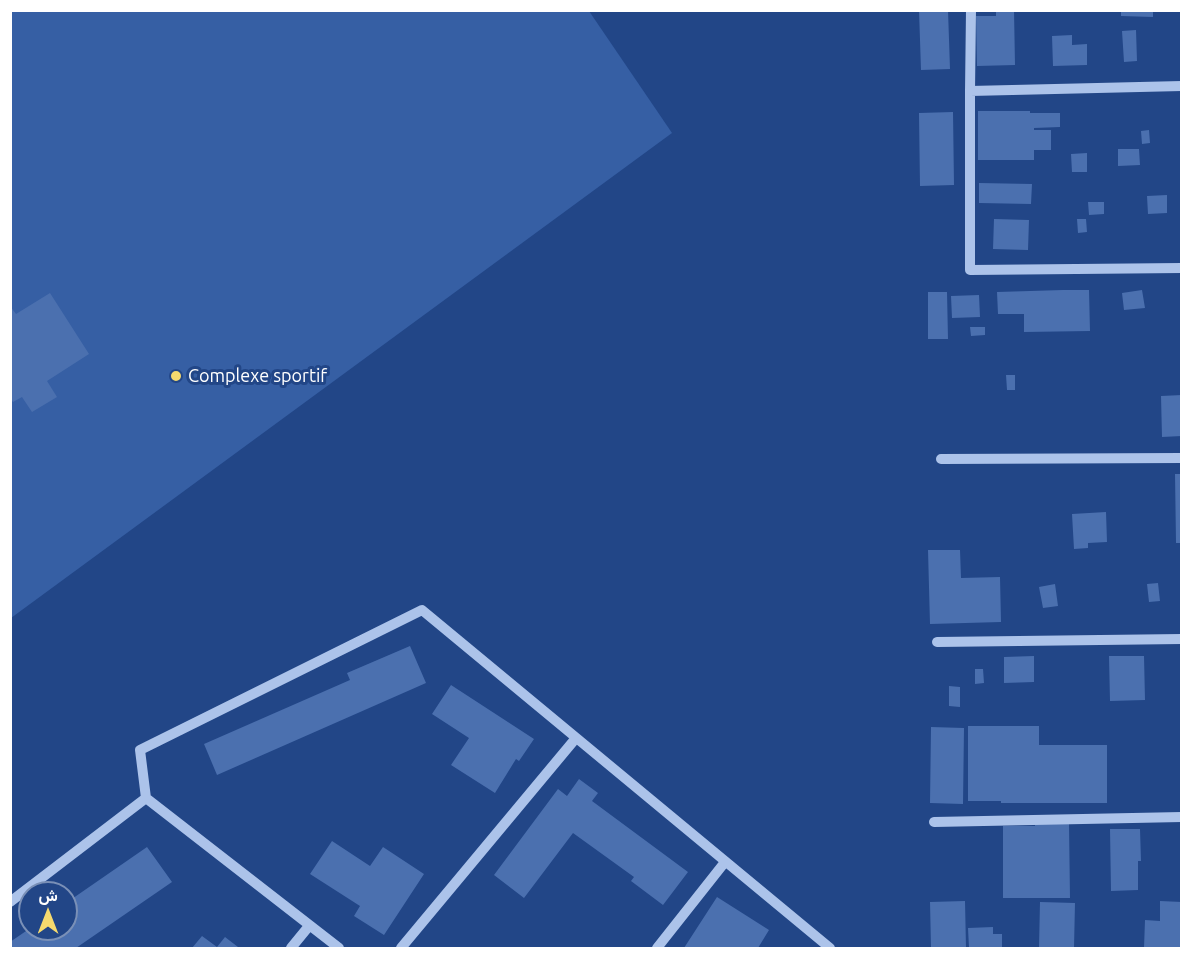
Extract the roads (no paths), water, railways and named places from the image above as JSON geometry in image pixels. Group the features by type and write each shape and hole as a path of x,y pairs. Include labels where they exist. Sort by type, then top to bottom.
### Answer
{"street":[{"path":"971,10 970,270 1182,268"},
{"path":"970,91 1182,86"},
{"path":"941,459 1182,458"},
{"path":"339,948 146,798 140,750 422,610 830,948"},
{"path":"937,642 1182,639"},
{"path":"401,948 576,738"},
{"path":"10,902 146,798"},
{"path":"934,822 1182,817"},
{"path":"657,948 725,862"},
{"path":"291,948 309,926"}],"place":[{"name":"Complexe sportif","path":"176,376"}]}
